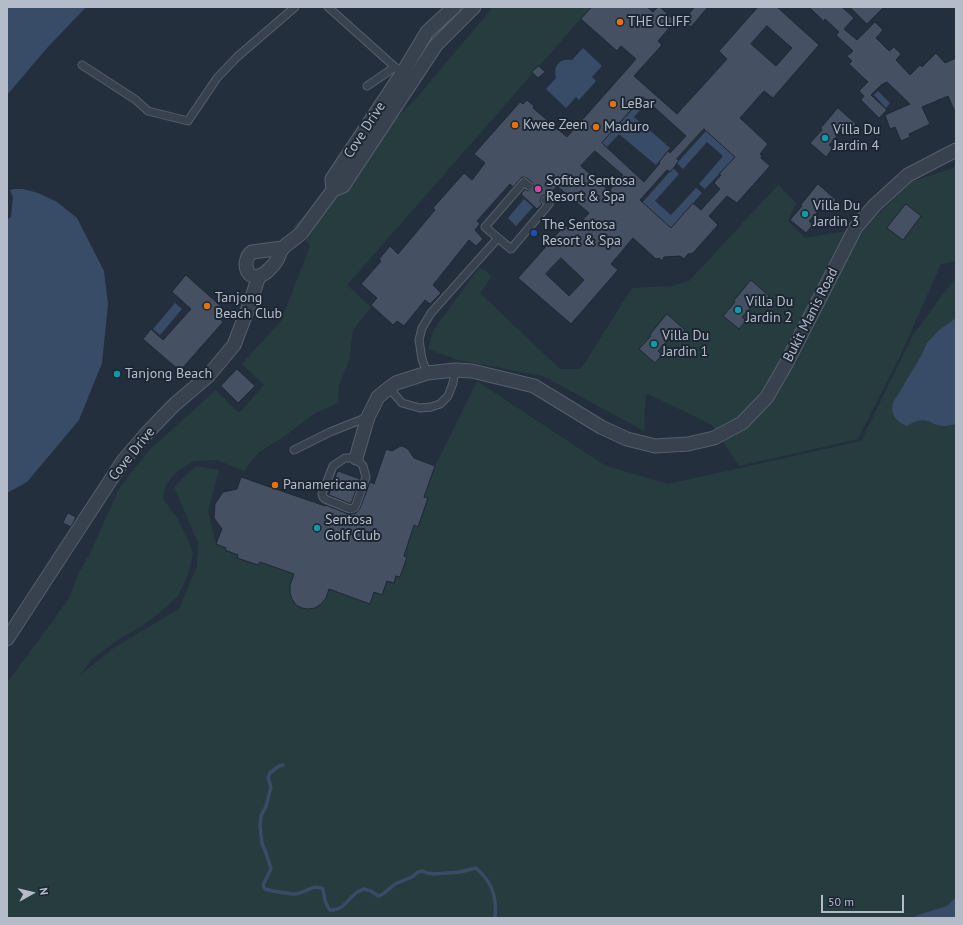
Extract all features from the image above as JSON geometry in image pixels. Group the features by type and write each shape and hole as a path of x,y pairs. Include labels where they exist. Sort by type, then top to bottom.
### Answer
{"street":[{"path":"404,72 427,32 454,7"},
{"path":"404,72 436,45 474,7"},
{"name":"Cove Drive","path":"7,639 123,461 146,434 174,405 208,376 234,346 259,276 265,273 274,264 283,248 302,232 333,190 343,186 402,96 404,72"},
{"name":"Cove Drive","path":"333,190 332,179 404,72"},
{"name":"Bukit Manis Road","path":"356,458 368,417 378,398 389,388 396,383 427,373 455,370 472,371 534,386 601,427 627,439 655,446 688,444 714,438 742,423 768,397 856,227 875,206 908,175 956,150"},
{"path":"259,276 255,277 251,275 245,266 246,258 249,254 257,251 283,248"}],"lane":[{"path":"82,65 136,100 148,112 188,121 217,78 238,56 295,7"},
{"path":"328,7 404,72 367,86"},
{"path":"529,186 524,182 485,227 511,249 549,204 545,200"},
{"path":"427,373 422,359 419,340 422,328 431,313 498,238"},
{"path":"389,388 402,403 420,408 431,407 440,404 448,396 453,383 455,370"},
{"path":"294,450 330,432 368,417"},
{"path":"345,458 356,458 363,466 366,477 354,508 350,509 325,500 322,494 334,466 345,458"}],"green space":[{"path":"493,7 591,7 347,285 371,307 353,330 349,361 339,385 338,403 315,413 285,436 259,452 244,471 217,460 194,461 175,473 165,487 163,499 177,518 193,552 189,572 179,595 163,610 142,626 116,641 91,660 80,675 115,647 179,609 197,566 198,543 174,487 196,466 219,470 208,511 216,544 226,548 225,551 238,555 237,558 258,565 260,562 294,574 290,593 296,604 315,608 323,601 330,585 370,603 374,592 382,595 387,581 394,583 396,576 400,577 407,557 404,556 414,525 419,526 428,499 424,497 435,466 477,381 604,465 668,484 861,441 913,335 956,277 956,918 7,918 7,683 68,600 79,573 89,555 120,487 149,450 216,390 239,413 264,385 242,364 281,321 310,246 293,227 419,95"},
{"path":"956,167 956,261 941,264 902,352 858,439 739,466 712,425 646,393 644,431 543,376 458,360 428,349 434,329 479,268 487,271 491,278 480,293 560,369 581,369 632,288 671,286 689,281 778,185 796,203 788,221 805,238 864,228 911,182"}],"water":[{"path":"7,7 86,7 47,48 7,95"},
{"path":"583,48 602,66 592,77 596,81 579,100 576,97 566,108 546,89 556,78 555,70 558,64 564,60 572,60"},
{"path":"878,91 890,103 886,108 874,95"},
{"path":"643,98 647,102 634,117 670,148 656,165 619,134 607,147 602,143"},
{"path":"706,131 735,157 705,189 699,184 723,156 707,142 683,169 677,163"},
{"path":"673,168 679,174 655,201 671,215 696,188 702,193 671,228 642,203"},
{"path":"23,189 38,193 57,202 77,218 104,271 108,304 102,363 79,420 27,482 7,493 7,220 11,217 13,197 10,190"},
{"path":"524,199 533,207 516,226 508,218"},
{"path":"175,303 182,309 160,335 153,329"},
{"path":"956,318 956,424 942,426 922,420 907,426 897,420 893,414 893,403 927,343 938,331"},
{"path":"956,897 956,918 913,918 947,906"}],"building":[{"path":"592,7 647,7 653,12 660,7 675,21 658,41 662,45 634,76 677,114 727,59 719,51 758,7 777,7 819,45 773,98 764,91 740,118 768,144 760,154 762,155 761,158 770,166 737,203 727,196 709,216 718,225 693,253 688,254 684,259 680,256 664,257 662,261 659,258 656,259 633,238 611,264 618,270 571,324 518,278 565,225 573,231 589,213 557,186 548,196 544,195 541,197 540,201 542,204 537,209 521,194 525,189 528,191 531,190 534,186 527,178 522,177 513,187 510,184 477,221 480,224 475,230 483,239 476,246 469,240 433,285 441,293 430,304 425,300 404,326 397,321 393,325 371,305 377,298 361,284 381,261 379,259 390,246 398,254 435,210 433,208 464,173 472,180 485,163 474,154 520,102 523,104 527,100 534,106 533,108 567,137 636,59 621,46 617,51 581,19","holes":["767,26 792,48 776,66 751,44","643,97 686,136 670,153 668,151 644,182 602,143","704,129 735,157 719,174 721,175 714,183 720,189 701,210 693,203 671,228 640,200 667,170 670,172 679,160 677,159","595,151 623,175 609,191 581,166","561,258 584,280 569,296 546,274"]},
{"path":"695,7 708,7 691,27 683,21"},
{"path":"809,7 842,7 854,18 844,29 857,40 875,22 883,30 876,38 889,51 894,47 901,54 896,60 910,75 920,65 922,67 936,53 945,63 956,58 956,114 948,96 922,107 930,124 909,134 910,137 901,141 895,127 890,129 885,115 910,104 887,82 881,85 871,95 887,110 879,118 861,100 864,96 859,91 868,82 849,64 852,61 847,56 853,51 836,35 839,32"},
{"path":"850,7 884,7 867,24"},
{"path":"539,66 545,72 538,78 532,72"},
{"name":"Villa Du Jardin 4","path":"838,108 856,124 848,132 844,128 829,145 833,148 826,157 810,143 822,130 821,128"},
{"name":"Villa Du Jardin 3","path":"818,184 836,200 828,209 824,205 809,221 813,225 806,233 790,220"},
{"path":"906,204 921,216 903,240 887,228"},
{"path":"186,275 225,310 218,317 223,322 180,371 143,339 151,329 163,340 191,309 172,292"},
{"name":"Villa Du Jardin 2","path":"751,280 769,296 761,305 757,301 742,317 746,321 739,329 723,316"},
{"name":"Villa Du Jardin 1","path":"667,314 685,330 677,338 673,334 658,351 662,355 655,363 639,349 651,336 650,335"},
{"path":"237,369 255,386 238,403 221,386"},
{"name":"Sentosa Golf Club","path":"402,446 408,449 414,458 435,466 424,497 428,498 418,527 414,525 404,556 407,557 400,577 396,576 394,583 387,581 382,595 374,592 370,604 329,589 326,598 321,604 315,608 302,608 296,605 290,593 290,585 294,574 260,562 258,565 237,558 238,555 225,550 226,548 216,544 222,529 214,518 215,504 223,492 237,489 241,477 351,514 356,513 360,508 370,482 374,484 386,449 392,451"},
{"path":"338,471 360,479 351,504 329,495"},
{"path":"68,513 76,517 71,527 63,523"}],"waterway":[{"path":"283,765 279,766 270,773 268,778 271,787 266,806 261,816 260,827 262,843 271,869 263,885 265,889 276,892 298,894 312,888 319,887 323,889 325,901 330,910 335,910 342,907 359,891 364,889 371,891 378,896 383,894 395,884 412,877 418,872 423,871 434,874 460,872 476,868 490,884 495,902 494,918"}],"place":[{"name":"THE CLIFF","path":"620,22"},
{"name":"LeBar","path":"613,104"},
{"name":"Kwee Zeen","path":"515,125"},
{"name":"Maduro","path":"596,127"},
{"name":"Villa Du Jardin 4","path":"825,138"},
{"name":"Sofitel Sentosa Resort & Spa","path":"538,189"},
{"name":"Villa Du Jardin 3","path":"805,214"},
{"name":"The Sentosa Resort & Spa","path":"534,233"},
{"name":"Tanjong Beach Club","path":"207,306"},
{"name":"Villa Du Jardin 2","path":"738,310"},
{"name":"Villa Du Jardin 1","path":"654,344"},
{"name":"Tanjong Beach","path":"117,374"},
{"name":"Panamericana","path":"275,485"},
{"name":"Sentosa Golf Club","path":"317,528"}]}
